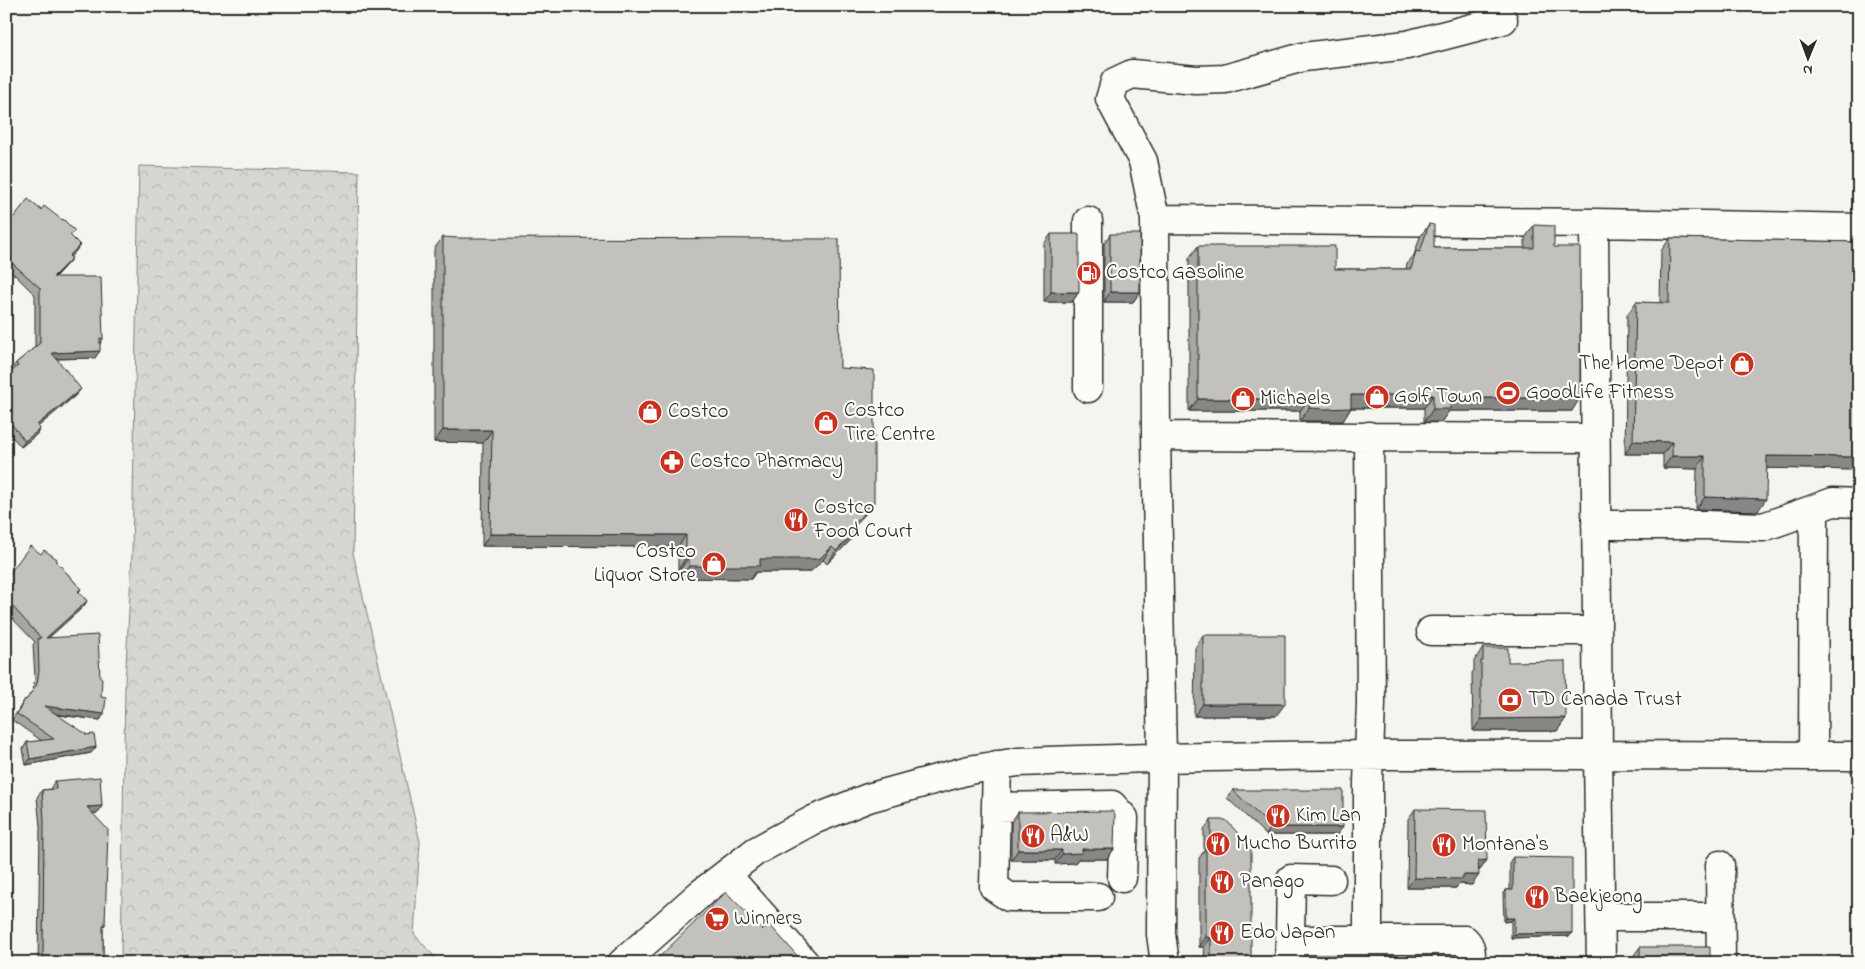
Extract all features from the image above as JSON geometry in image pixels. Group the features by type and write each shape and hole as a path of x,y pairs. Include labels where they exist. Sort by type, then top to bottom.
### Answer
{"lane":[{"path":"1165,963 1161,934 1162,758 1156,436 1155,219 1143,162 1110,99 1115,82 1132,74 1196,80 1225,79 1303,57 1407,45 1502,20"},
{"path":"1155,219 1594,223 1859,228"},
{"path":"1088,220 1088,388"},
{"path":"1594,223 1601,963"},
{"path":"1156,436 1595,438"},
{"path":"1368,940 1370,703 1369,436"},
{"path":"1596,525 1763,527 1832,502 1859,503"},
{"path":"1812,756 1814,509"},
{"path":"1431,631 1597,631"},
{"path":"622,963 700,894 756,850 813,820 868,798 942,777 997,765 1018,762 1162,758 1598,755 1859,756"},
{"path":"997,765 994,887 1009,897 1098,897"},
{"path":"996,807 1112,805 1124,818 1122,878"},
{"path":"1720,865 1721,963"},
{"path":"726,874 805,963"},
{"path":"1331,880 1291,879 1290,951 1368,940 1465,940 1471,950 1471,963"},
{"path":"1601,917 1720,917"}],"green space":[{"path":"139,166 359,172 353,553 420,842 414,934 440,963 121,963 125,683 132,556"}],"building":[{"path":"28,199 41,210 44,206 63,219 75,231 70,235 80,245 69,256 72,258 53,277 101,277 103,339 100,338 100,351 52,353 81,389 37,425 40,429 25,441 6,417 6,376 18,366 16,363 40,343 40,288 6,258 6,227"},
{"path":"1429,224 1434,225 1434,248 1534,248 1534,225 1554,226 1554,247 1580,247 1580,398 1450,398 1450,409 1433,409 1433,395 1351,395 1351,408 1325,409 1309,408 1309,399 1198,399 1198,246 1335,246 1335,269 1411,269 1416,251 1420,252"},
{"path":"1051,234 1079,234 1079,292 1051,292"},
{"path":"1110,234 1140,234 1140,292 1110,292"},
{"name":"Costco","path":"443,237 839,239 840,368 874,370 874,503 865,503 865,513 852,525 857,531 836,551 832,547 819,559 760,559 760,566 689,566 689,557 686,557 686,535 490,534 492,430 443,430"},
{"name":"The Home Depot","path":"1670,238 1859,242 1859,457 1767,456 1766,499 1705,497 1705,456 1672,456 1672,442 1633,441 1636,302 1669,303"},
{"path":"30,546 41,554 44,550 57,559 56,561 81,589 78,591 87,601 46,638 98,635 100,678 102,678 101,697 106,698 104,714 44,706 85,735 94,734 96,747 30,759 27,742 54,739 17,714 25,699 37,684 39,671 38,638 41,638 13,607 6,602 6,578"},
{"path":"1203,635 1285,635 1285,704 1203,704"},
{"name":"TD Canada Trust","path":"1483,648 1508,648 1508,662 1565,661 1566,718 1481,719 1481,661 1483,661"},
{"path":"100,777 102,806 87,807 108,830 103,963 43,963 44,820 42,790 56,789 55,781"},
{"path":"1233,790 1343,790 1343,827 1271,827"},
{"name":"Montana's","path":"1415,809 1486,810 1487,860 1478,861 1479,875 1463,875 1463,879 1414,878"},
{"path":"1112,811 1115,814 1114,849 1082,849 1082,853 1062,854 1062,850 1018,850 1018,812"},
{"path":"1211,820 1226,820 1251,848 1251,963 1211,963 1211,938 1206,937 1206,848 1211,848"},
{"name":"Baekjeong","path":"1513,857 1572,858 1572,933 1514,934 1514,918 1506,918 1506,890 1513,890"},
{"name":"Winners","path":"726,892 763,930 769,924 805,963 653,963"},
{"path":"1640,947 1710,947 1710,963 1640,963"}],"place":[{"name":"Costco Gasoline","path":"1089,273"},
{"name":"The Home Depot","path":"1742,364"},
{"name":"GoodLife Fitness","path":"1508,393"},
{"name":"Golf Town","path":"1377,397"},
{"name":"Michaels","path":"1243,399"},
{"name":"Costco","path":"650,412"},
{"name":"Costco Tire Centre","path":"826,423"},
{"name":"Costco Pharmacy","path":"672,462"},
{"name":"Costco Food Court","path":"796,520"},
{"name":"Costco Liquor Store","path":"714,564"},
{"name":"TD Canada Trust","path":"1510,700"},
{"name":"Kim Lan","path":"1278,816"},
{"name":"A&W","path":"1033,836"},
{"name":"Mucho Burrito","path":"1218,844"},
{"name":"Montana's","path":"1444,845"},
{"name":"Panago","path":"1222,882"},
{"name":"Baekjeong","path":"1537,897"},
{"name":"Winners","path":"717,919"},
{"name":"Edo Japan","path":"1222,933"}]}
